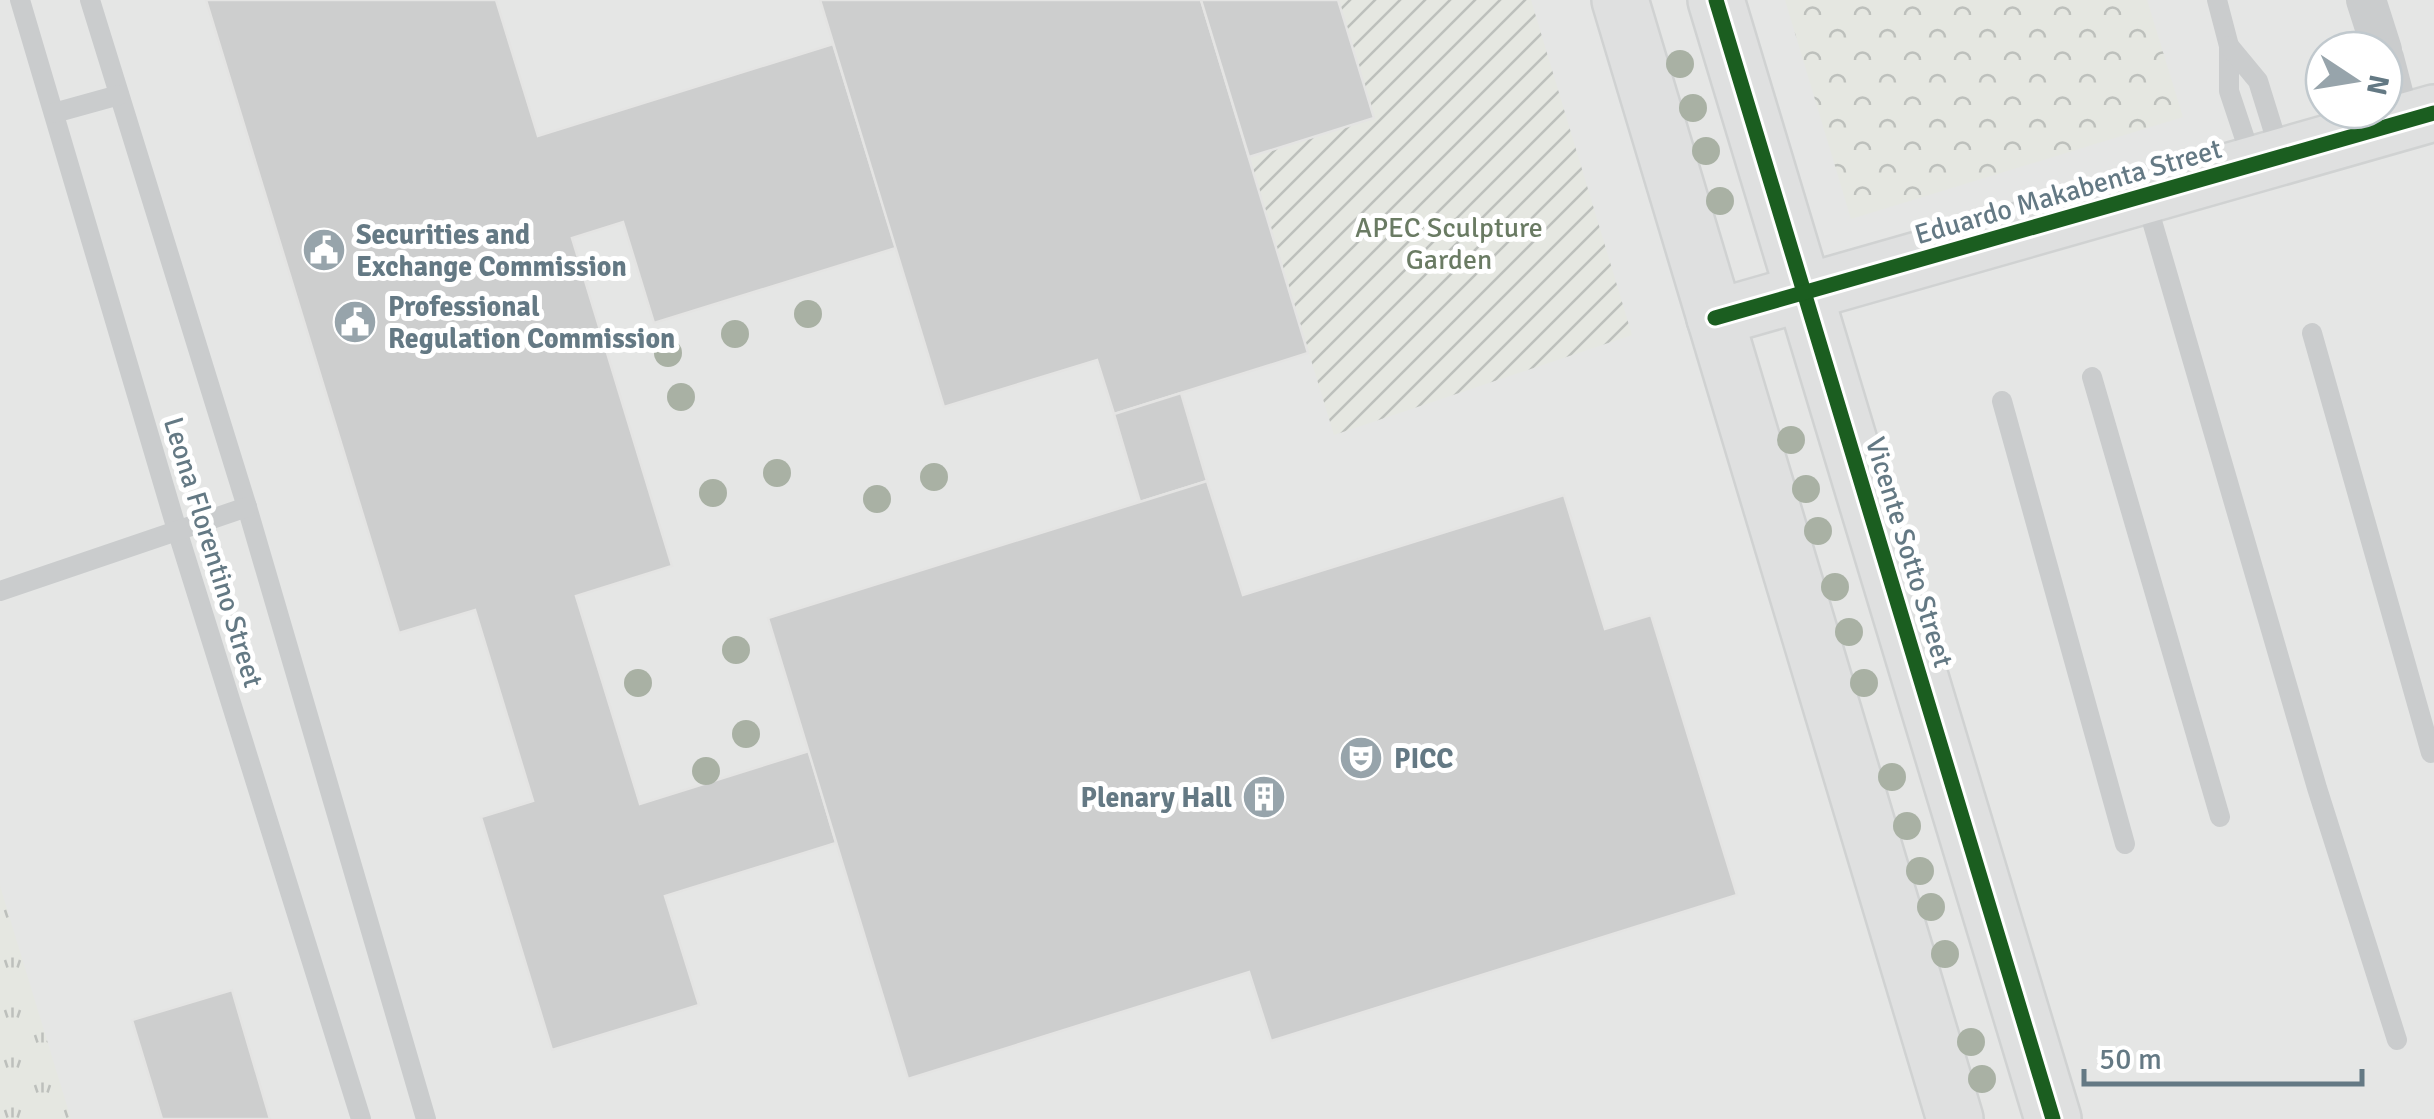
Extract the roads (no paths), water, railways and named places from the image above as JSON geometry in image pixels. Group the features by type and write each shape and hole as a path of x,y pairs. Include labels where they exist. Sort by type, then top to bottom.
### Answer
{"street":[{"path":"1620,0 1955,1119"},
{"name":"Vicente Sotto Street","path":"1716,0 2054,1119"},
{"path":"2366,0 2376,30"},
{"path":"2404,93 2418,118"},
{"name":"Eduardo Makabenta Street","path":"1715,318 2418,118"}],"lane":[{"name":"Leona Florentino Street","path":"20,0 177,530 361,1119"},
{"name":"Leona Florentino Street","path":"90,0 246,507 426,1119"},
{"path":"2217,0 2230,46 2230,90 2267,160"},
{"path":"2230,46 2258,81 2267,160"},
{"path":"54,113 119,95"},
{"path":"2144,195 2316,788 2398,1040"},
{"path":"2312,333 2431,753"},
{"path":"2092,377 2220,817"},
{"path":"2002,401 2125,844"},
{"path":"0,592 246,507"}],"place":[{"name":"Securities and Exchange Commission","path":"324,250"},
{"name":"Professional Regulation Commission","path":"355,322"},
{"name":"PICC","path":"1361,758"},
{"name":"Plenary Hall","path":"1264,797"}],"park label":[{"name":"APEC Sculpture Garden","path":"1449,243"}]}
